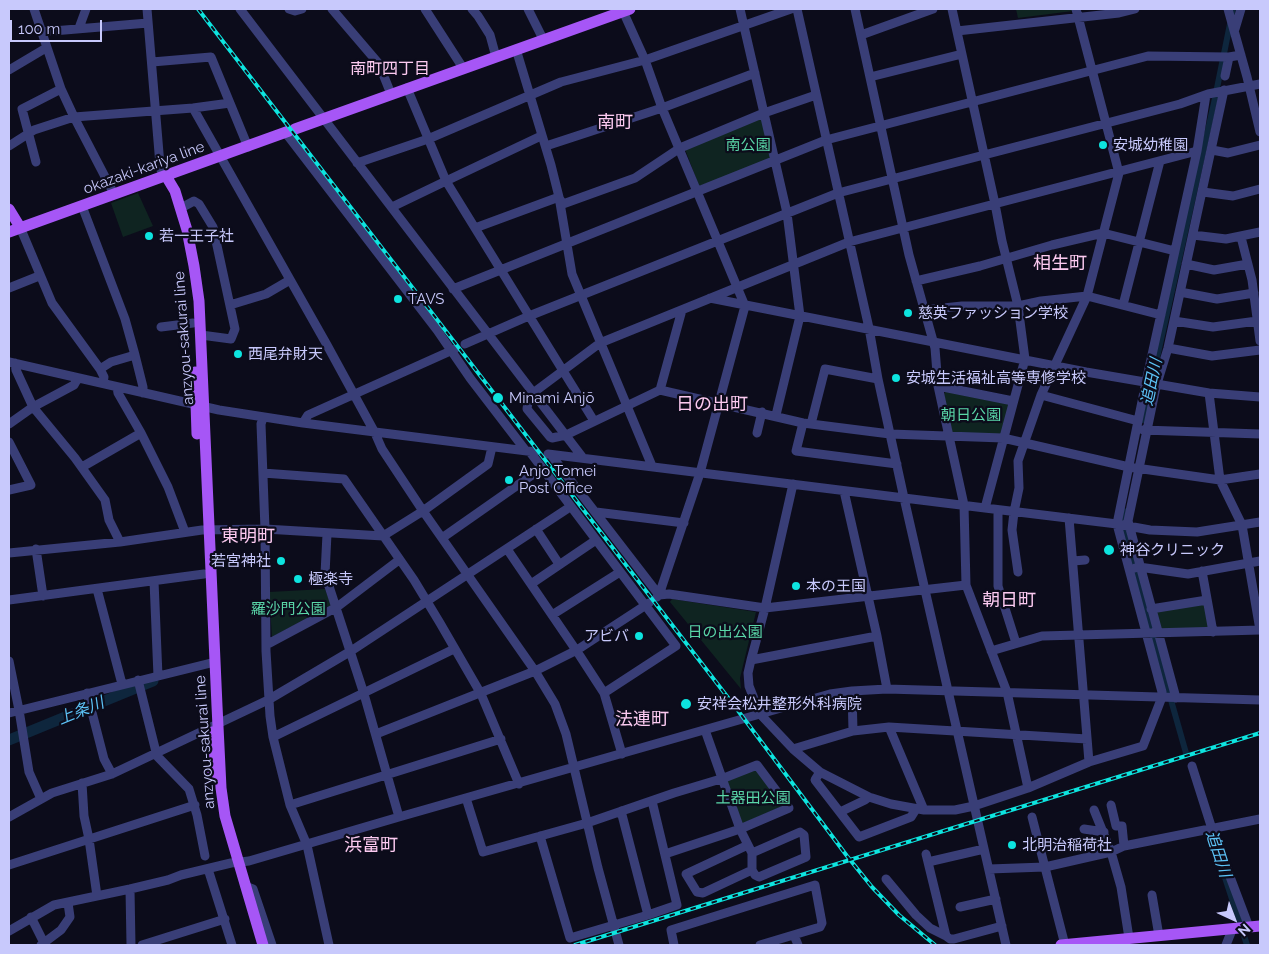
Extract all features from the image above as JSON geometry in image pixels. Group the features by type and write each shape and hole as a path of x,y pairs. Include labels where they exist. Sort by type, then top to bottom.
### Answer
{"main road":[{"name":"okazaki-kariya line","path":"9,232 625,10"},
{"name":"anzyou-sakurai line","path":"166,176 175,191 181,208 194,266 201,335 201,406 211,662"},
{"name":"anzyou-sakurai line","path":"166,176 186,257 201,406"},
{"path":"9,209 20,227"},
{"name":"anzyou-sakurai line","path":"206,530 204,574 224,816 234,863 256,945"},
{"name":"anzyou-sakurai line","path":"234,863 245,886 263,945"},
{"path":"1063,945 1093,944 1129,938 1147,941 1159,936 1255,927"}],"street":[{"path":"34,9 61,89 114,194"},
{"path":"79,28 86,9"},
{"path":"147,9 160,165 161,170 166,176"},
{"path":"242,9 357,163 392,206 583,458"},
{"path":"289,9 295,11 302,9"},
{"path":"332,9 379,64 391,94"},
{"path":"425,9 463,68"},
{"path":"472,9 490,35 496,57"},
{"path":"528,9 543,39"},
{"path":"740,9 787,213 800,316 776,415"},
{"path":"357,163 428,139 561,82 645,60 791,9"},
{"path":"797,9 869,328 904,498 1006,945"},
{"path":"855,9 903,228 935,348 938,386 964,505 966,585 1007,692 1028,788"},
{"path":"861,35 933,9"},
{"path":"952,9 1018,306 1025,359 985,508"},
{"path":"957,31 1077,12 1119,13 1135,9"},
{"path":"1228,9 1260,132"},
{"path":"1234,29 1241,9"},
{"path":"625,10 662,108 746,306 700,473 684,523 653,600"},
{"path":"1018,572 1012,530 1019,488 1018,461 1041,395 1087,296 1119,173 1077,12"},
{"path":"41,32 148,23"},
{"path":"9,70 46,48"},
{"path":"516,49 541,136 546,146 559,197 572,274 652,466"},
{"path":"870,77 962,54"},
{"path":"454,289 826,140 1148,56 1228,58 1241,55"},
{"path":"152,62 211,57 248,147"},
{"path":"1224,76 1228,58"},
{"path":"546,146 662,108 755,73"},
{"path":"465,344 529,316 838,193 1180,104 1207,94 1260,84"},
{"path":"407,88 446,182 594,421"},
{"path":"36,162 22,109 61,89"},
{"path":"1176,698 1157,634 1128,521 1157,384 1168,348 1203,192 1223,90"},
{"path":"559,197 563,204 635,178 680,148 764,113 816,94"},
{"path":"793,484 748,673 749,686 760,714 793,749 820,772 869,797 891,804 920,809 955,810 974,806 1028,788 1089,762 1143,746 1162,697 1162,692 1117,524 1146,382 1197,152 1207,94"},
{"path":"9,146 28,133 74,117 193,108 230,103"},
{"path":"193,108 375,432 382,449 535,671 555,704 562,720 619,945"},
{"path":"290,131 620,572 653,600"},
{"path":"392,206 541,136"},
{"path":"1212,150 1228,153 1260,145"},
{"path":"1197,152 849,242 600,343 534,394 528,402 527,408 550,436 557,438 660,390 807,423 890,434 1004,438 1128,467 1220,480 1260,474"},
{"path":"1123,305 1160,161"},
{"path":"1203,192 1233,196 1260,189"},
{"path":"475,228 559,197"},
{"path":"181,208 194,201 199,204 213,227 235,329 231,339 201,335"},
{"path":"82,206 125,319 143,393"},
{"path":"20,227 39,276 52,303 100,369 104,377 103,383"},
{"path":"1193,235 1226,239 1260,232"},
{"path":"916,281 1103,233 1175,251"},
{"path":"1241,237 1254,294 1260,341"},
{"path":"1186,264 1214,270 1248,264"},
{"path":"9,288 39,276"},
{"path":"230,305 266,294 290,280"},
{"path":"1180,292 1217,299 1254,294"},
{"path":"925,310 962,306 1018,306 1041,301 1087,296 1161,315"},
{"path":"710,298 1086,372 1208,393 1260,397"},
{"path":"660,390 682,310"},
{"path":"1174,321 1213,327 1257,321"},
{"path":"161,327 193,323"},
{"path":"1168,348 1212,356 1260,350"},
{"path":"303,424 308,415 453,350"},
{"path":"100,369 111,362 135,355"},
{"path":"12,363 201,406 263,418 530,452"},
{"path":"12,363 33,407 105,500 109,520 120,542"},
{"path":"878,379 825,369 796,451 898,464"},
{"path":"9,424 33,407 74,385 78,378"},
{"path":"117,386 118,394 141,433 168,487 185,532"},
{"path":"938,386 1013,401"},
{"path":"991,651 1042,636 1260,630 1258,604 1242,525 1220,480 1208,393"},
{"path":"1041,395 1137,424 1147,430 1260,434"},
{"path":"757,433 762,412"},
{"path":"263,418 261,424 268,700 273,738 290,805 307,845 328,945"},
{"path":"82,468 141,433"},
{"path":"9,442 31,485 9,490"},
{"path":"9,553 120,542 206,530 265,529 383,536 423,511 488,464 492,447"},
{"path":"604,694 676,646 653,600 596,512 549,455 1069,518 1166,532 1198,532 1260,522"},
{"path":"442,538 542,468"},
{"path":"263,473 344,479 428,602 480,694 519,784"},
{"path":"844,490 887,689"},
{"path":"9,817 41,798 112,774 156,751 268,700 351,651 428,602 467,574 570,507"},
{"path":"998,510 998,586 1016,643"},
{"path":"596,512 684,523"},
{"path":"1069,518 1089,762"},
{"path":"536,529 559,564"},
{"path":"327,534 325,574 351,651 399,816"},
{"path":"531,584 596,540"},
{"path":"507,549 604,694 622,754"},
{"path":"36,550 43,596"},
{"path":"266,645 337,607 399,560"},
{"path":"1073,561 1085,560"},
{"path":"1128,569 1139,567 1188,574 1260,561"},
{"path":"1202,571 1213,632"},
{"path":"552,615 620,572"},
{"path":"9,600 204,574"},
{"path":"154,581 158,676"},
{"path":"376,734 535,671 576,650 653,600 669,594 765,608 966,585"},
{"path":"97,589 122,684"},
{"path":"1151,609 1207,600"},
{"path":"751,660 877,636"},
{"path":"273,738 454,649"},
{"path":"9,661 29,772 41,798"},
{"path":"9,713 211,662"},
{"path":"138,680 157,756 189,789 195,805 205,856"},
{"path":"9,931 54,905 130,890 181,875 307,845 399,816 519,784 830,694 887,689 1260,700"},
{"path":"852,691 853,731"},
{"path":"87,693 104,759 112,774"},
{"path":"793,749 853,731 889,727 1087,739"},
{"path":"889,727 920,809"},
{"path":"705,730 724,778 740,829 750,849 752,870 755,875 759,877 806,857 804,834 800,832 750,849 686,874 697,892 702,893 752,870"},
{"path":"290,805 501,739"},
{"path":"466,798 483,852 588,823 724,778 757,765 789,808 740,829 665,854"},
{"path":"1192,766 1210,830 1255,927"},
{"path":"820,772 815,780 859,837 911,817 920,809"},
{"path":"82,783 84,816 97,896"},
{"path":"840,812 869,797"},
{"path":"540,836 570,938 648,915 677,905 652,801"},
{"path":"9,865 195,805"},
{"path":"1111,805 1116,826 1122,826 1124,846"},
{"path":"1094,810 1104,832 1121,887 1129,938"},
{"path":"622,811 648,915"},
{"path":"1032,817 1063,945"},
{"path":"989,869 1045,867 1111,852 1124,846 1260,819"},
{"path":"1084,829 1104,832"},
{"path":"946,936 927,858 984,849"},
{"path":"208,869 232,945"},
{"path":"886,879 916,915 930,928 950,939 1002,926"},
{"path":"674,945 671,930 815,885 822,923 820,927 760,945"},
{"path":"245,886 253,889 272,945"},
{"path":"130,890 131,945"},
{"path":"1152,895 1159,936"},
{"path":"960,907 996,899"},
{"path":"31,917 43,944 61,930 70,917 68,903"},
{"path":"142,945 224,918"},
{"path":"1226,945 1232,930"},
{"path":"794,935 798,945"}],"green space":[{"path":"1016,9 1072,9 1073,11 1018,18"},
{"name":"南公園","path":"764,113 775,160 699,186 685,149"},
{"path":"138,193 153,226 123,237 111,203"},
{"name":"朝日公園","path":"946,391 1008,403 1010,405 1000,435 955,434 952,432 944,394"},
{"name":"羅沙門公園","path":"325,589 331,605 272,637 269,592"},
{"name":"日の出公園","path":"672,599 756,612 740,678 741,689 670,602"},
{"path":"1205,604 1209,628 1160,630 1155,611"},
{"name":"土器田公園","path":"757,769 783,806 742,824 727,782 729,779"}],"waterway":[{"name":"追田川","path":"1143,420 1214,103 1233,9"},
{"name":"追田川","path":"1124,511 1122,517 1126,543"},
{"name":"追田川","path":"1129,552 1186,753"},
{"name":"上条川","path":"9,740 153,681"},
{"name":"追田川","path":"1218,856 1247,945"}],"railway":[{"path":"198,9 736,708 847,856 872,887 899,915 935,945"},
{"path":"575,945 1260,733"}],"place":[{"name":"安城幼稚園","path":"1103,145"},
{"name":"若一王子社","path":"149,236"},
{"name":"TAVS","path":"398,299"},
{"name":"慈英ファッション学校","path":"908,313"},
{"name":"西尾弁財天","path":"238,354"},
{"name":"安城生活福祉高等専修学校","path":"896,378"},
{"name":"Minami Anjō","path":"498,398"},
{"name":"Anjo Tomei Post Office","path":"509,480"},
{"name":"神谷クリニック","path":"1109,550"},
{"name":"若宮神社","path":"281,561"},
{"name":"極楽寺","path":"298,579"},
{"name":"本の王国","path":"796,586"},
{"name":"アビバ","path":"639,636"},
{"name":"安祥会松井整形外科病院","path":"686,704"},
{"name":"北明治稲荷社","path":"1012,845"}],"district":[{"name":"南町四丁目","path":"390,69"},
{"name":"南町","path":"615,123"},
{"name":"相生町","path":"1060,264"},
{"name":"日の出町","path":"712,405"},
{"name":"東明町","path":"248,537"},
{"name":"朝日町","path":"1009,601"},
{"name":"法連町","path":"642,720"},
{"name":"浜富町","path":"371,846"}]}
